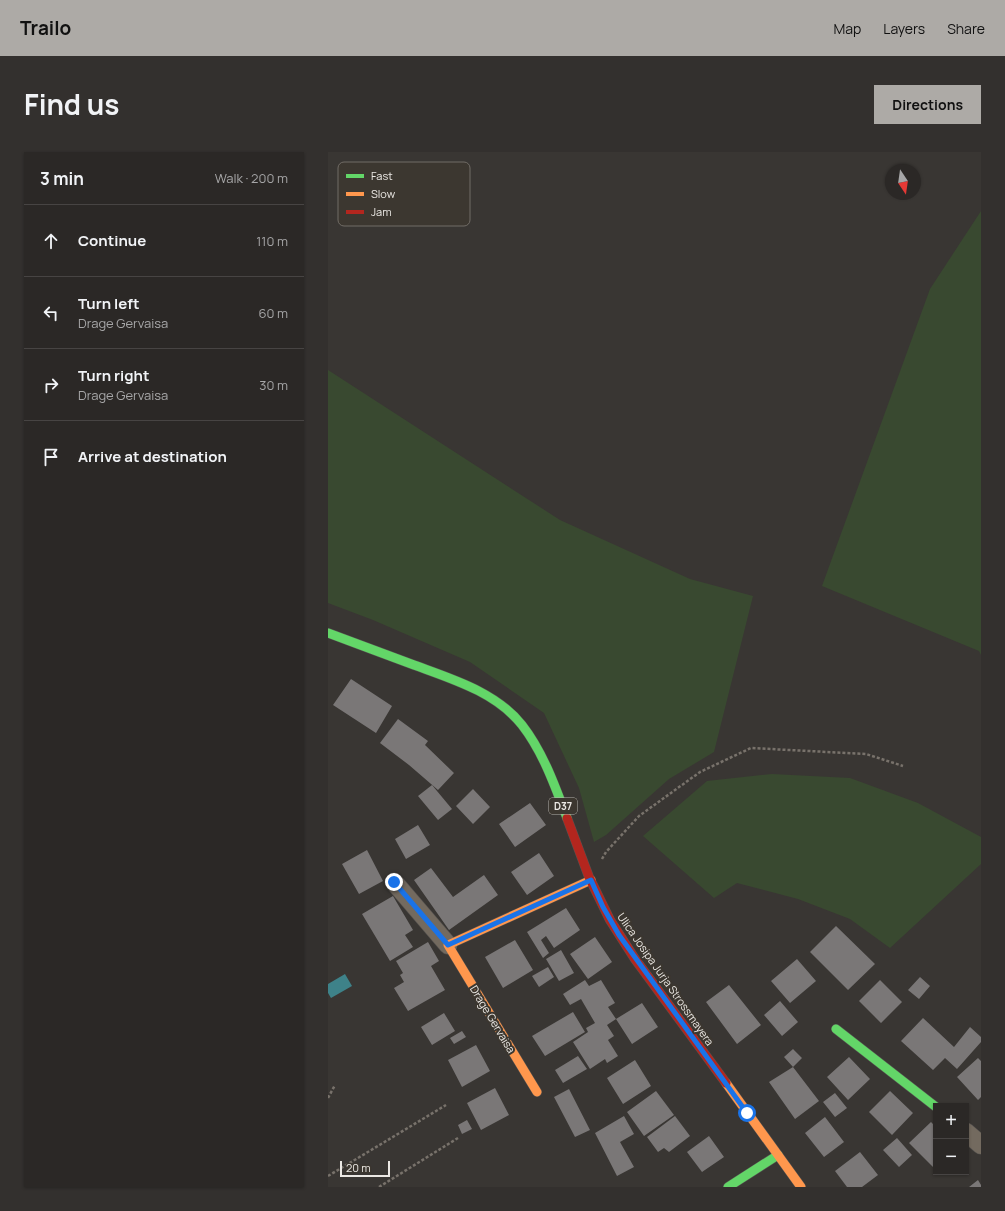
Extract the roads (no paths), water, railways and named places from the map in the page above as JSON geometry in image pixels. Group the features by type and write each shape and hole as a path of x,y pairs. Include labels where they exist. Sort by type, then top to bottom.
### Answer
{"main road":[{"name":"Ulica Josipa Jurja Strossmayera","path":"328,633 471,688 493,700 514,717 527,731 542,756 591,880 603,907 619,935 802,1187"},
{"path":"448,945 591,880"},
{"name":"Drage Gervaisa","path":"448,945 537,1092"},
{"path":"836,1029 933,1105"},
{"path":"728,1187 778,1155"}],"street":[{"name":"Drage Gervaisa","path":"394,882 448,945"},
{"path":"969,1135 981,1145"}],"water":[{"path":"345,974 352,986 331,998 328,993 328,984"}]}
